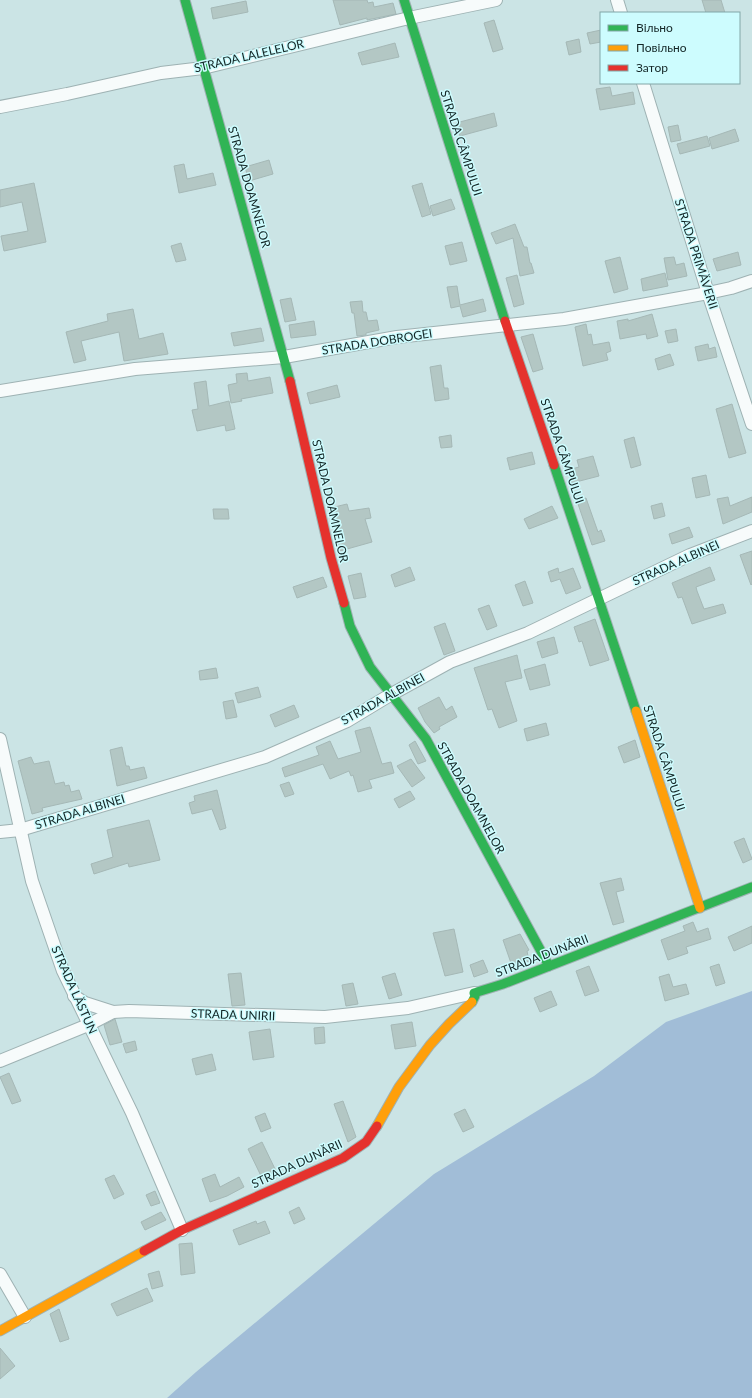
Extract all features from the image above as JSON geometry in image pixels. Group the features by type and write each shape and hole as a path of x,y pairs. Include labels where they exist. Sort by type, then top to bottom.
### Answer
{"street":[{"name":"STRADA DOAMNELOR","path":"185,0 284,357 331,558 350,626 370,667 426,740 549,966"},
{"name":"STRADA CÂMPULUI","path":"404,0 507,326 599,598 700,908"},
{"name":"STRADA LALELELOR","path":"0,106 161,74 203,68 409,18 496,0"},
{"path":"617,0 621,12"},
{"name":"STRADA PRIMĂVERII","path":"643,84 708,292 752,424"},
{"name":"STRADA DOBROGEI","path":"0,391 136,369 284,357 397,337 564,319 731,288 752,281"},
{"name":"STRADA ALBINEI","path":"0,832 20,830 265,756 347,721 450,662 528,633 690,555 752,530"},
{"name":"STRADA LĂSTUN","path":"0,739 32,880 63,970 74,996 132,1113 182,1230"},
{"name":"STRADA DUNĂRII","path":"0,1331 111,1268 182,1230 343,1158 366,1142 382,1118 398,1087 430,1045 472,1002 475,996 474,993 503,984 752,887"},
{"name":"STRADA UNIRII","path":"0,1061 88,1025 113,1012 129,1011 326,1017 408,1008 474,993"},
{"path":"74,996 85,1003 113,1012"},
{"path":"0,1274 25,1318"}],"water":[{"path":"752,991 752,1398 167,1398 196,1372 434,1174 594,1076 666,1022"}],"building":[{"path":"333,0 367,0 368,3 373,2 374,7 393,3 396,14 367,20 367,18 340,25"},
{"path":"702,0 721,0 725,12 706,12"},
{"path":"246,1 248,12 213,19 211,8"},
{"path":"494,20 503,49 493,52 484,23"},
{"path":"600,30 600,42 590,44 587,33"},
{"path":"579,39 581,52 569,55 566,42"},
{"path":"395,43 399,57 362,65 358,53"},
{"path":"610,87 612,96 633,92 635,104 600,110 596,89"},
{"path":"494,113 497,126 460,136 456,123"},
{"path":"678,125 681,140 671,142 668,127"},
{"path":"735,129 739,141 712,149 709,138"},
{"path":"707,136 710,146 680,154 677,144"},
{"path":"269,160 273,174 249,181 245,167"},
{"path":"184,164 187,179 213,173 216,185 179,193 174,166"},
{"path":"34,183 46,242 4,251 1,236 28,231 22,202 0,207 0,190"},
{"path":"422,183 431,214 422,217 412,186"},
{"path":"451,199 455,209 433,216 430,206"},
{"path":"515,224 524,247 527,247 530,263 534,273 520,276 513,238 496,244 491,233"},
{"path":"462,242 467,261 450,265 445,246"},
{"path":"181,243 186,260 176,262 171,246"},
{"path":"738,252 741,265 717,271 713,259"},
{"path":"620,257 628,289 614,293 605,261"},
{"path":"674,257 676,265 684,263 687,276 668,280 664,258"},
{"path":"665,273 668,286 643,291 641,279"},
{"path":"517,275 524,304 514,307 506,278"},
{"path":"457,286 460,305 483,299 486,311 463,317 460,306 451,308 447,287"},
{"path":"291,298 296,320 285,322 280,300"},
{"path":"362,301 363,312 366,312 368,321 377,320 379,330 366,333 366,335 357,336 354,313 352,313 350,302"},
{"path":"133,309 139,339 163,333 168,354 124,361 119,332 81,341 86,360 74,363 66,332 108,321 107,314"},
{"path":"652,314 658,336 647,339 646,334 620,339 617,321 628,319 628,321"},
{"path":"314,321 316,335 291,338 289,325"},
{"path":"586,324 588,335 591,334 593,345 609,342 611,351 606,353 608,360 583,366 575,327"},
{"path":"261,328 264,341 234,346 231,333"},
{"path":"676,329 678,341 668,343 665,331"},
{"path":"533,334 543,369 533,372 521,337"},
{"path":"708,344 709,349 715,347 717,357 698,361 695,347"},
{"path":"670,354 674,365 658,370 655,359"},
{"path":"441,365 444,388 448,388 449,399 435,401 430,367"},
{"path":"247,373 248,381 270,377 273,393 241,399 242,401 231,403 228,385 237,383 236,374"},
{"path":"206,381 209,406 229,401 235,429 226,431 225,425 197,431 192,410 198,409 194,383"},
{"path":"337,385 340,397 310,404 307,393"},
{"path":"732,404 746,453 729,458 716,409"},
{"path":"451,435 452,447 441,448 439,437"},
{"path":"634,437 641,465 631,468 624,440"},
{"path":"532,452 535,464 510,470 507,458"},
{"path":"593,456 599,476 572,483 568,470 579,467 577,460"},
{"path":"706,475 710,495 696,498 692,478"},
{"path":"728,497 730,506 752,497 752,512 723,524 717,499"},
{"path":"586,498 598,532 601,530 605,541 592,545 577,501"},
{"path":"662,503 665,516 654,519 651,506"},
{"path":"347,504 349,511 369,508 371,518 365,519 372,542 340,551 330,508"},
{"path":"552,506 558,518 529,529 524,519"},
{"path":"213,509 228,509 229,519 214,519"},
{"path":"689,527 693,537 672,544 669,534"},
{"path":"752,551 752,584 751,585 740,555"},
{"path":"410,567 415,580 395,587 391,575"},
{"path":"710,567 715,580 696,587 697,591 704,609 723,604 726,613 692,624 682,597 678,598 672,583"},
{"path":"558,568 559,573 573,568 581,588 566,594 560,579 551,582 548,572"},
{"path":"361,573 366,597 354,599 348,576"},
{"path":"323,577 327,587 297,598 293,587"},
{"path":"525,581 533,603 523,606 515,585"},
{"path":"489,605 497,626 487,630 478,609"},
{"path":"595,619 609,660 590,666 582,641 579,642 574,627"},
{"path":"445,623 455,651 444,655 434,627"},
{"path":"554,637 558,653 542,658 537,642"},
{"path":"517,655 522,678 505,682 517,721 499,728 492,709 488,710 474,668"},
{"path":"545,664 550,685 530,690 524,670"},
{"path":"216,668 218,678 200,680 199,671"},
{"path":"258,687 261,697 238,703 235,693"},
{"path":"439,697 446,710 452,706 457,717 439,727 440,729 434,733 425,722 418,708"},
{"path":"233,700 237,717 226,719 223,702"},
{"path":"294,705 299,717 275,727 270,715"},
{"path":"546,723 549,735 527,741 524,729"},
{"path":"370,727 382,764 391,762 394,773 369,780 372,788 358,792 353,775 351,776 349,771 330,779 323,764 285,777 282,768 319,755 316,747 330,741 338,759 361,752 355,731"},
{"path":"635,740 640,757 624,763 618,747"},
{"path":"415,741 426,761 418,764 409,745"},
{"path":"122,747 126,766 129,766 130,770 144,767 147,778 117,786 110,750"},
{"path":"31,757 34,764 49,761 55,784 64,782 65,786 69,785 71,792 79,790 82,799 42,808 43,811 32,814 18,761"},
{"path":"411,759 425,778 412,787 397,766"},
{"path":"289,782 294,794 285,797 280,785"},
{"path":"217,790 226,828 220,830 212,809 192,814 189,803 195,801 194,796"},
{"path":"410,791 415,799 399,808 394,799"},
{"path":"149,820 160,860 129,867 128,863 94,874 91,864 113,857 107,830"},
{"path":"744,838 752,859 743,863 734,842"},
{"path":"621,878 624,890 616,892 624,922 613,925 600,883"},
{"path":"693,922 697,932 708,928 711,939 686,947 688,953 668,960 661,940 685,931 683,926"},
{"path":"752,926 752,943 734,951 728,937"},
{"path":"454,929 463,972 445,976 433,933"},
{"path":"520,934 529,950 527,951 529,961 512,966 503,940"},
{"path":"483,960 488,972 474,977 470,965"},
{"path":"719,964 725,983 716,986 710,967"},
{"path":"589,966 599,991 585,996 576,971"},
{"path":"241,973 245,1005 232,1006 228,974"},
{"path":"395,973 402,995 389,999 382,977"},
{"path":"669,974 673,987 686,984 689,994 665,1001 659,977"},
{"path":"353,983 358,1004 346,1006 342,985"},
{"path":"551,991 557,1005 540,1012 534,998"},
{"path":"115,1019 122,1042 110,1045 104,1025"},
{"path":"412,1022 416,1046 395,1049 391,1025"},
{"path":"324,1027 325,1043 315,1044 314,1028"},
{"path":"270,1029 274,1057 253,1060 249,1032"},
{"path":"135,1041 137,1050 126,1053 123,1044"},
{"path":"212,1054 216,1070 196,1075 192,1059"},
{"path":"9,1073 21,1101 12,1104 0,1077"},
{"path":"343,1101 356,1137 348,1142 334,1104"},
{"path":"465,1109 474,1127 463,1132 454,1114"},
{"path":"265,1113 271,1128 261,1132 255,1117"},
{"path":"262,1142 276,1171 262,1178 248,1149"},
{"path":"215,1174 220,1187 239,1177 244,1187 227,1196 210,1202 202,1179"},
{"path":"114,1175 124,1194 114,1199 105,1179"},
{"path":"155,1191 160,1203 151,1206 146,1195"},
{"path":"299,1207 305,1219 294,1224 289,1212"},
{"path":"161,1212 166,1220 145,1230 141,1222"},
{"path":"256,1221 257,1224 265,1221 270,1233 239,1245 233,1230"},
{"path":"192,1243 195,1273 181,1275 179,1244"},
{"path":"159,1271 163,1286 152,1289 148,1274"},
{"path":"147,1288 153,1301 117,1316 111,1304"},
{"path":"59,1309 69,1339 60,1342 50,1314"},
{"path":"0,1348 15,1366 0,1379"}],"traffic: fast":[{"path":"185,0 290,381"},
{"path":"404,0 505,321"},
{"path":"554,465 636,711"},
{"path":"344,603 350,626 370,667 426,739 549,966"},
{"path":"472,1002 475,996 474,993 503,984 752,887"}],"traffic: slow":[{"path":"636,711 700,908"},
{"path":"377,1126 399,1087 430,1045 472,1002"},
{"path":"0,1331 144,1251"}],"traffic: jam":[{"path":"505,321 554,465"},
{"path":"290,381 331,558 344,603"},
{"path":"144,1251 182,1230 343,1158 366,1142 377,1126"}]}
